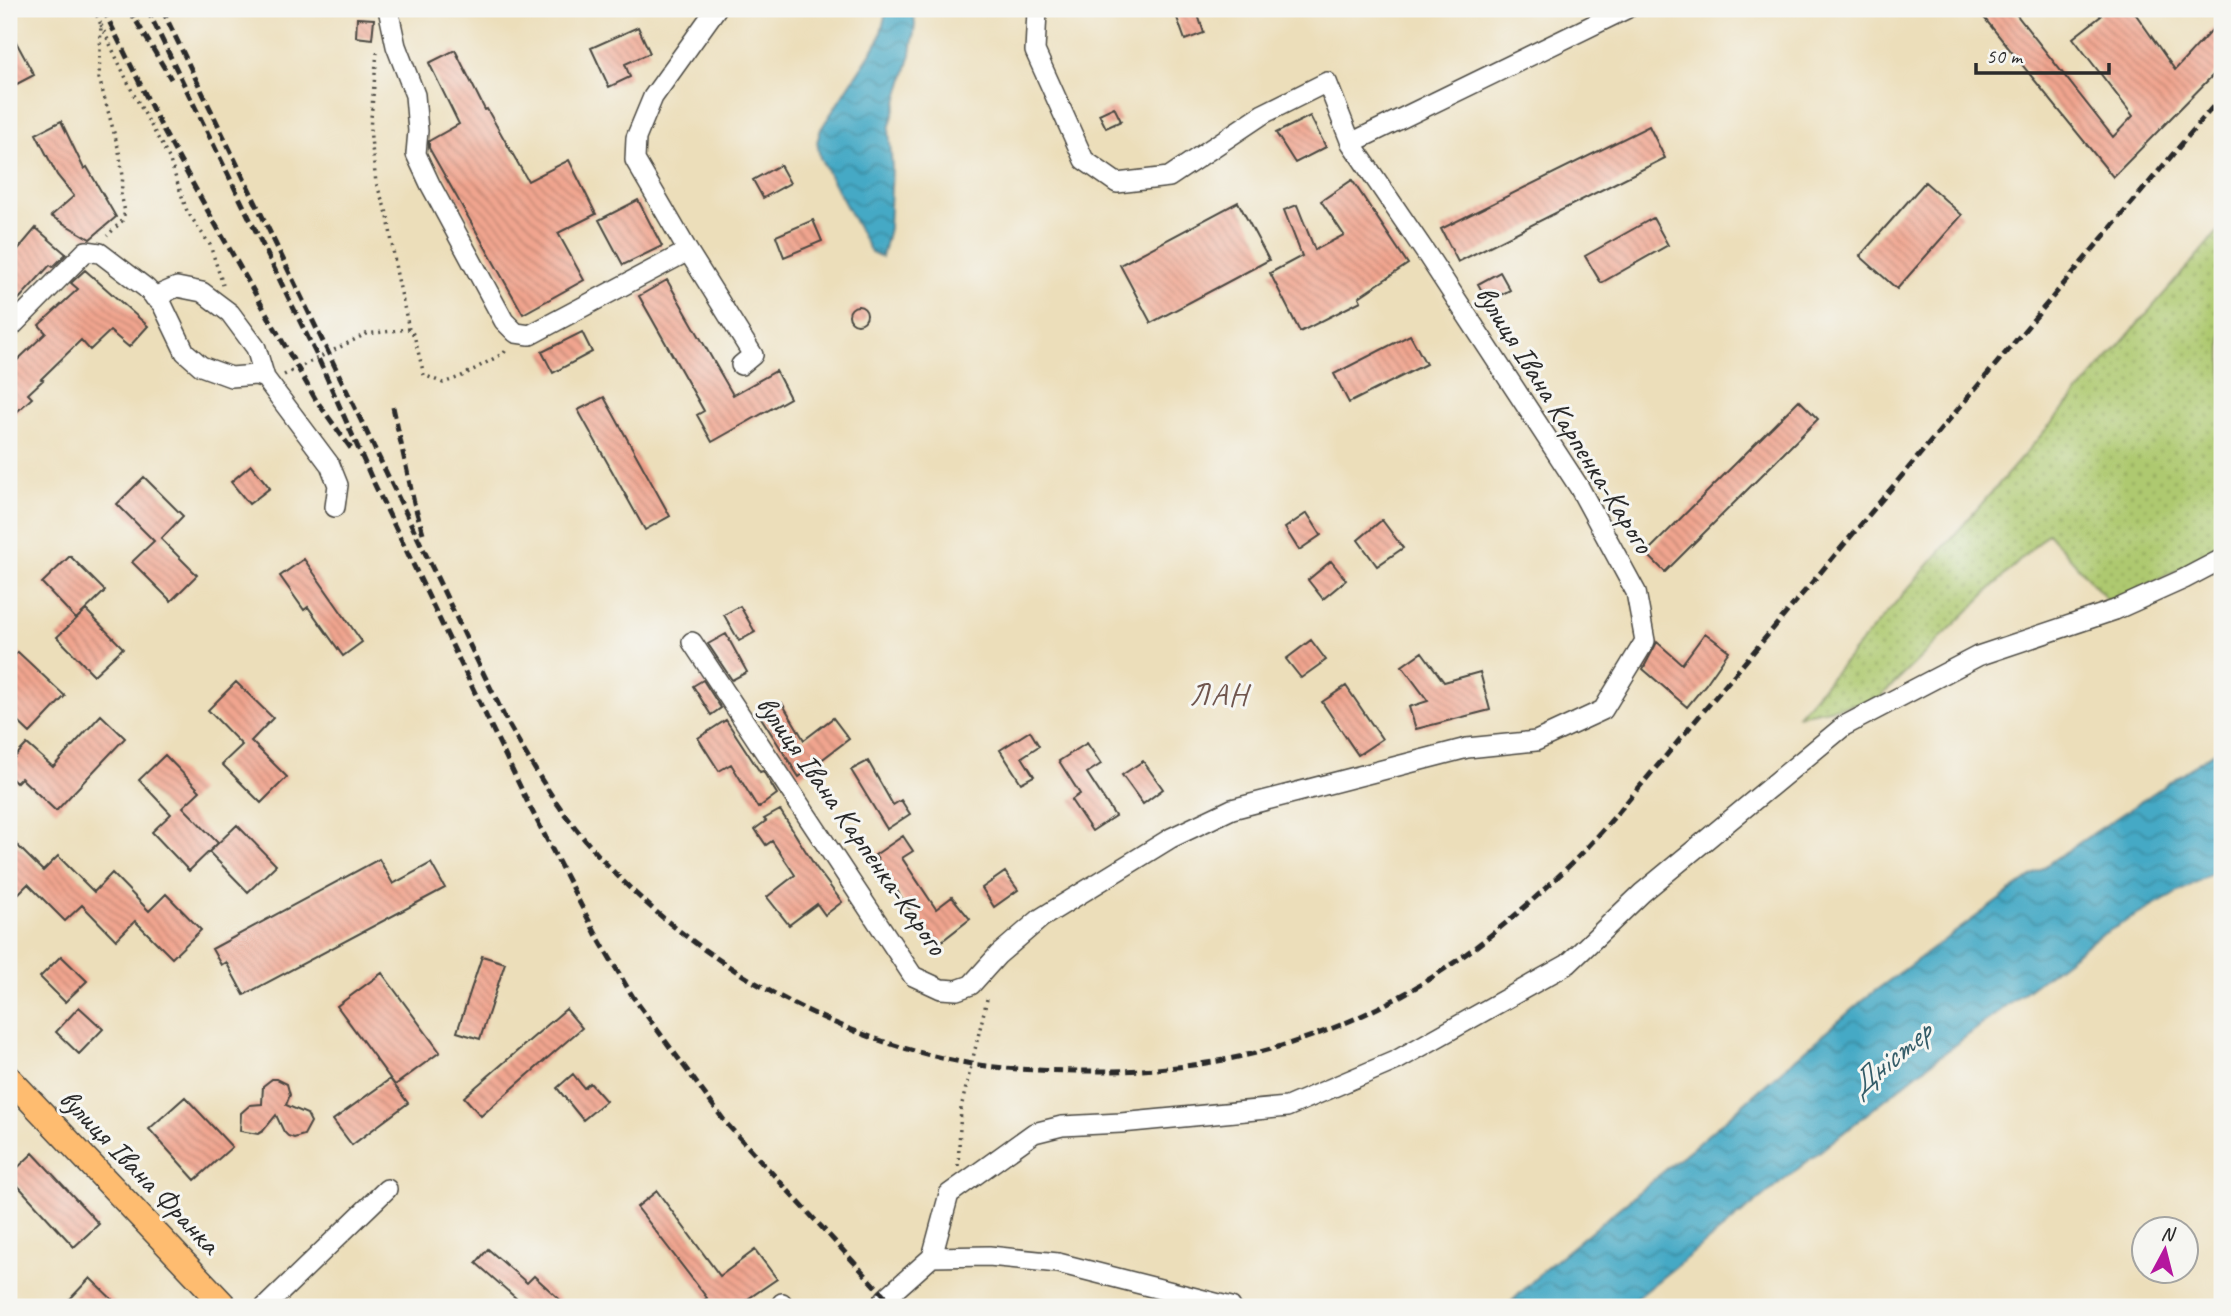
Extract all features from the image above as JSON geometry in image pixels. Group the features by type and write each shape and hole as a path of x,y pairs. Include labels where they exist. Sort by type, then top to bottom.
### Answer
{"main road":[{"name":"вулиця Івана Франка","path":"9,1078 226,1307"}],"street":[{"path":"716,9 653,97 636,138 635,160 753,355 741,365"},
{"name":"вулиця Івана Карпенка-Карого","path":"692,642 913,976 941,989 957,990 971,985 998,955 1041,918 1171,838 1232,809 1467,748 1536,741 1603,710 1645,641 1636,592 1579,487 1351,143 1327,82 1263,114 1169,177 1117,183 1084,160 1035,51 1039,9"},
{"path":"1351,143 1626,9"},
{"path":"388,11 396,46 415,95 418,131 416,154 504,321 516,333 530,335 688,251"},
{"path":"9,329 89,251 100,253 162,304 185,352 201,366 231,377 256,375 267,381"},
{"path":"155,297 177,287 202,292 230,313 256,348 267,381 330,464 338,485 335,508"},
{"path":"879,1307 932,1257 949,1194 1034,1133 1062,1126 1287,1107 1397,1060 1568,964 1642,893 1844,726 1978,656 2115,610 2222,559"},
{"path":"265,1307 387,1189"},
{"path":"932,1257 989,1256 1058,1263 1231,1307"}],"path":[{"path":"94,9 132,91 169,158 187,211 210,245 223,284 221,306"},
{"path":"388,11 378,43 370,130 376,183 388,216 409,329 414,335 424,375 443,383 460,377 504,353 516,333"},
{"path":"89,251 122,221 125,212 121,194 123,176 119,151 99,78 101,25"},
{"path":"267,381 366,334 409,329"},
{"path":"949,1194 958,1166 961,1108 988,995"}],"green space":[{"path":"2222,227 2222,548 2110,603 2048,533 1877,700 1798,715"}],"water":[{"path":"887,9 913,9 915,25 911,54 889,129 892,167 889,228 882,257 871,252 820,158 817,142 821,129 879,40"},
{"name":"Дністер","path":"2222,747 2222,868 2096,938 1918,1073 1625,1307 1506,1307 1545,1269 1697,1144 1864,999 2052,861"}],"building":[{"path":"1196,9 1204,33 1185,40 1176,15"},
{"path":"1977,9 2012,9 2113,137 2133,116 2073,38 2101,16 2095,9 2132,9 2175,70 2222,19 2222,66 2113,177"},
{"path":"357,18 374,19 372,39 356,37"},
{"path":"638,27 650,53 625,64 630,77 609,87 591,48"},
{"path":"9,29 34,75 13,86 9,77"},
{"path":"455,50 485,110 487,109 528,181 569,160 596,214 558,233 584,280 523,314 429,148 429,141 459,124 429,63"},
{"path":"1114,107 1121,121 1106,128 1099,114"},
{"path":"1310,116 1326,147 1295,163 1276,133"},
{"path":"61,121 84,169 87,167 116,217 90,239 51,216 74,196 57,175 36,134"},
{"path":"1649,126 1665,158 1458,262 1441,229"},
{"path":"780,165 790,183 763,198 753,180"},
{"path":"1352,180 1408,264 1359,297 1361,301 1300,332 1270,273 1302,256 1284,210 1297,205 1315,250 1344,235 1321,201"},
{"path":"1925,182 1962,215 1897,289 1860,256"},
{"path":"638,200 662,246 623,265 599,220"},
{"path":"1238,202 1269,260 1151,323 1120,265"},
{"path":"1653,218 1668,245 1601,283 1585,256"},
{"path":"813,220 822,241 784,257 776,236"},
{"path":"36,228 66,254 53,267 50,265 9,310 9,260"},
{"path":"85,270 148,326 129,347 110,331 90,350 81,340 41,379 43,380 28,394 32,398 9,419 9,368 46,333 39,325 78,289 71,283"},
{"path":"1500,272 1510,290 1488,302 1478,284"},
{"path":"667,280 733,395 776,371 790,398 712,442 697,415 704,411 639,296"},
{"path":"858,306 864,309 867,315 864,321 858,324 852,321 849,315 852,309"},
{"path":"582,332 592,352 553,373 542,352"},
{"path":"1410,335 1426,364 1349,403 1334,374"},
{"path":"604,397 670,516 645,530 578,410"},
{"path":"1799,400 1818,419 1665,572 1646,553"},
{"path":"251,465 270,488 249,504 231,482"},
{"path":"144,477 183,516 161,539 197,575 171,601 132,562 154,541 117,504"},
{"path":"1307,513 1321,535 1299,550 1285,528"},
{"path":"1382,520 1403,548 1377,566 1358,540"},
{"path":"70,556 105,591 76,619 42,583"},
{"path":"304,559 362,642 343,656 308,607 304,610 280,576"},
{"path":"1331,561 1346,580 1323,599 1308,580"},
{"path":"740,606 755,632 739,641 724,615"},
{"path":"86,610 123,648 94,675 57,637"},
{"path":"1705,633 1729,651 1687,707 1643,669 1657,642 1682,664"},
{"path":"726,634 747,672 732,680 708,644"},
{"path":"1311,640 1326,660 1301,678 1286,659"},
{"path":"18,652 65,696 30,733 9,713 9,661"},
{"path":"1422,652 1444,682 1480,672 1490,710 1416,729 1409,707 1428,701 1402,666"},
{"path":"703,680 721,708 711,715 693,686"},
{"path":"236,682 273,718 251,741 287,777 261,803 222,764 242,745 208,710"},
{"path":"1346,686 1382,739 1358,755 1322,702"},
{"path":"782,703 804,740 833,718 849,739 799,777 760,716"},
{"path":"101,715 125,738 56,811 21,778 16,783 9,776 9,763 27,744 53,767"},
{"path":"726,720 777,794 758,808 731,764 719,771 698,738"},
{"path":"1030,731 1039,746 1022,757 1034,776 1021,783 1000,750"},
{"path":"1087,743 1101,764 1087,773 1115,816 1092,831 1071,800 1080,794 1059,761"},
{"path":"165,755 200,791 183,807 218,843 189,871 152,832 171,814 139,780"},
{"path":"868,761 893,805 901,800 910,814 887,829 851,770"},
{"path":"1143,761 1163,789 1143,804 1122,775"},
{"path":"780,810 815,866 842,902 825,915 817,904 789,925 767,897 795,875 772,841 766,845 755,829 766,821 764,819"},
{"path":"237,825 276,865 248,892 209,852"},
{"path":"903,836 913,851 902,858 936,909 952,897 970,919 938,944 906,905 875,855"},
{"path":"9,837 43,871 58,856 94,892 112,873 149,911 166,894 201,930 172,958 135,921 116,940 82,905 65,921 28,884 9,903"},
{"path":"379,859 393,884 431,863 445,888 244,995 226,962 221,965 212,949"},
{"path":"1005,872 1018,890 994,907 982,888"},
{"path":"61,956 87,981 65,1002 40,977"},
{"path":"482,956 505,963 480,1039 457,1032"},
{"path":"382,973 440,1052 395,1085 337,1006"},
{"path":"79,1007 103,1029 79,1054 56,1032"},
{"path":"566,1009 582,1028 481,1116 464,1097"},
{"path":"573,1074 584,1088 590,1083 606,1101 583,1120 557,1088"},
{"path":"272,1079 287,1084 290,1095 286,1105 307,1114 311,1122 304,1135 294,1138 288,1136 276,1115 258,1134 240,1131 241,1113 250,1105 262,1104 263,1086"},
{"path":"390,1079 408,1103 352,1145 333,1120"},
{"path":"185,1097 232,1147 195,1180 149,1129"},
{"path":"33,1153 99,1224 74,1247 9,1176"},
{"path":"657,1191 720,1276 755,1250 777,1279 736,1307 694,1307 707,1298 637,1207"},
{"path":"488,1249 527,1283 534,1276 568,1307 526,1307 476,1263"},
{"path":"90,1278 120,1307 76,1307 69,1300"}],"railway":[{"path":"103,9 163,130 209,213 316,400 352,450"},
{"path":"129,9 171,79"},
{"path":"147,9 318,358 372,479 530,807 598,938 633,997 726,1123 895,1307"},
{"path":"162,9 505,718 564,813 602,859 645,902 693,942 745,976 799,1006 856,1031 914,1051 972,1064 1032,1070 1134,1070 1177,1067 1219,1061 1301,1040 1341,1025 1418,986 1498,930 1553,881 1605,827 2222,96"},
{"path":"393,407 423,533"}],"district":[{"name":"ЛАН","path":"1219,694"}]}
